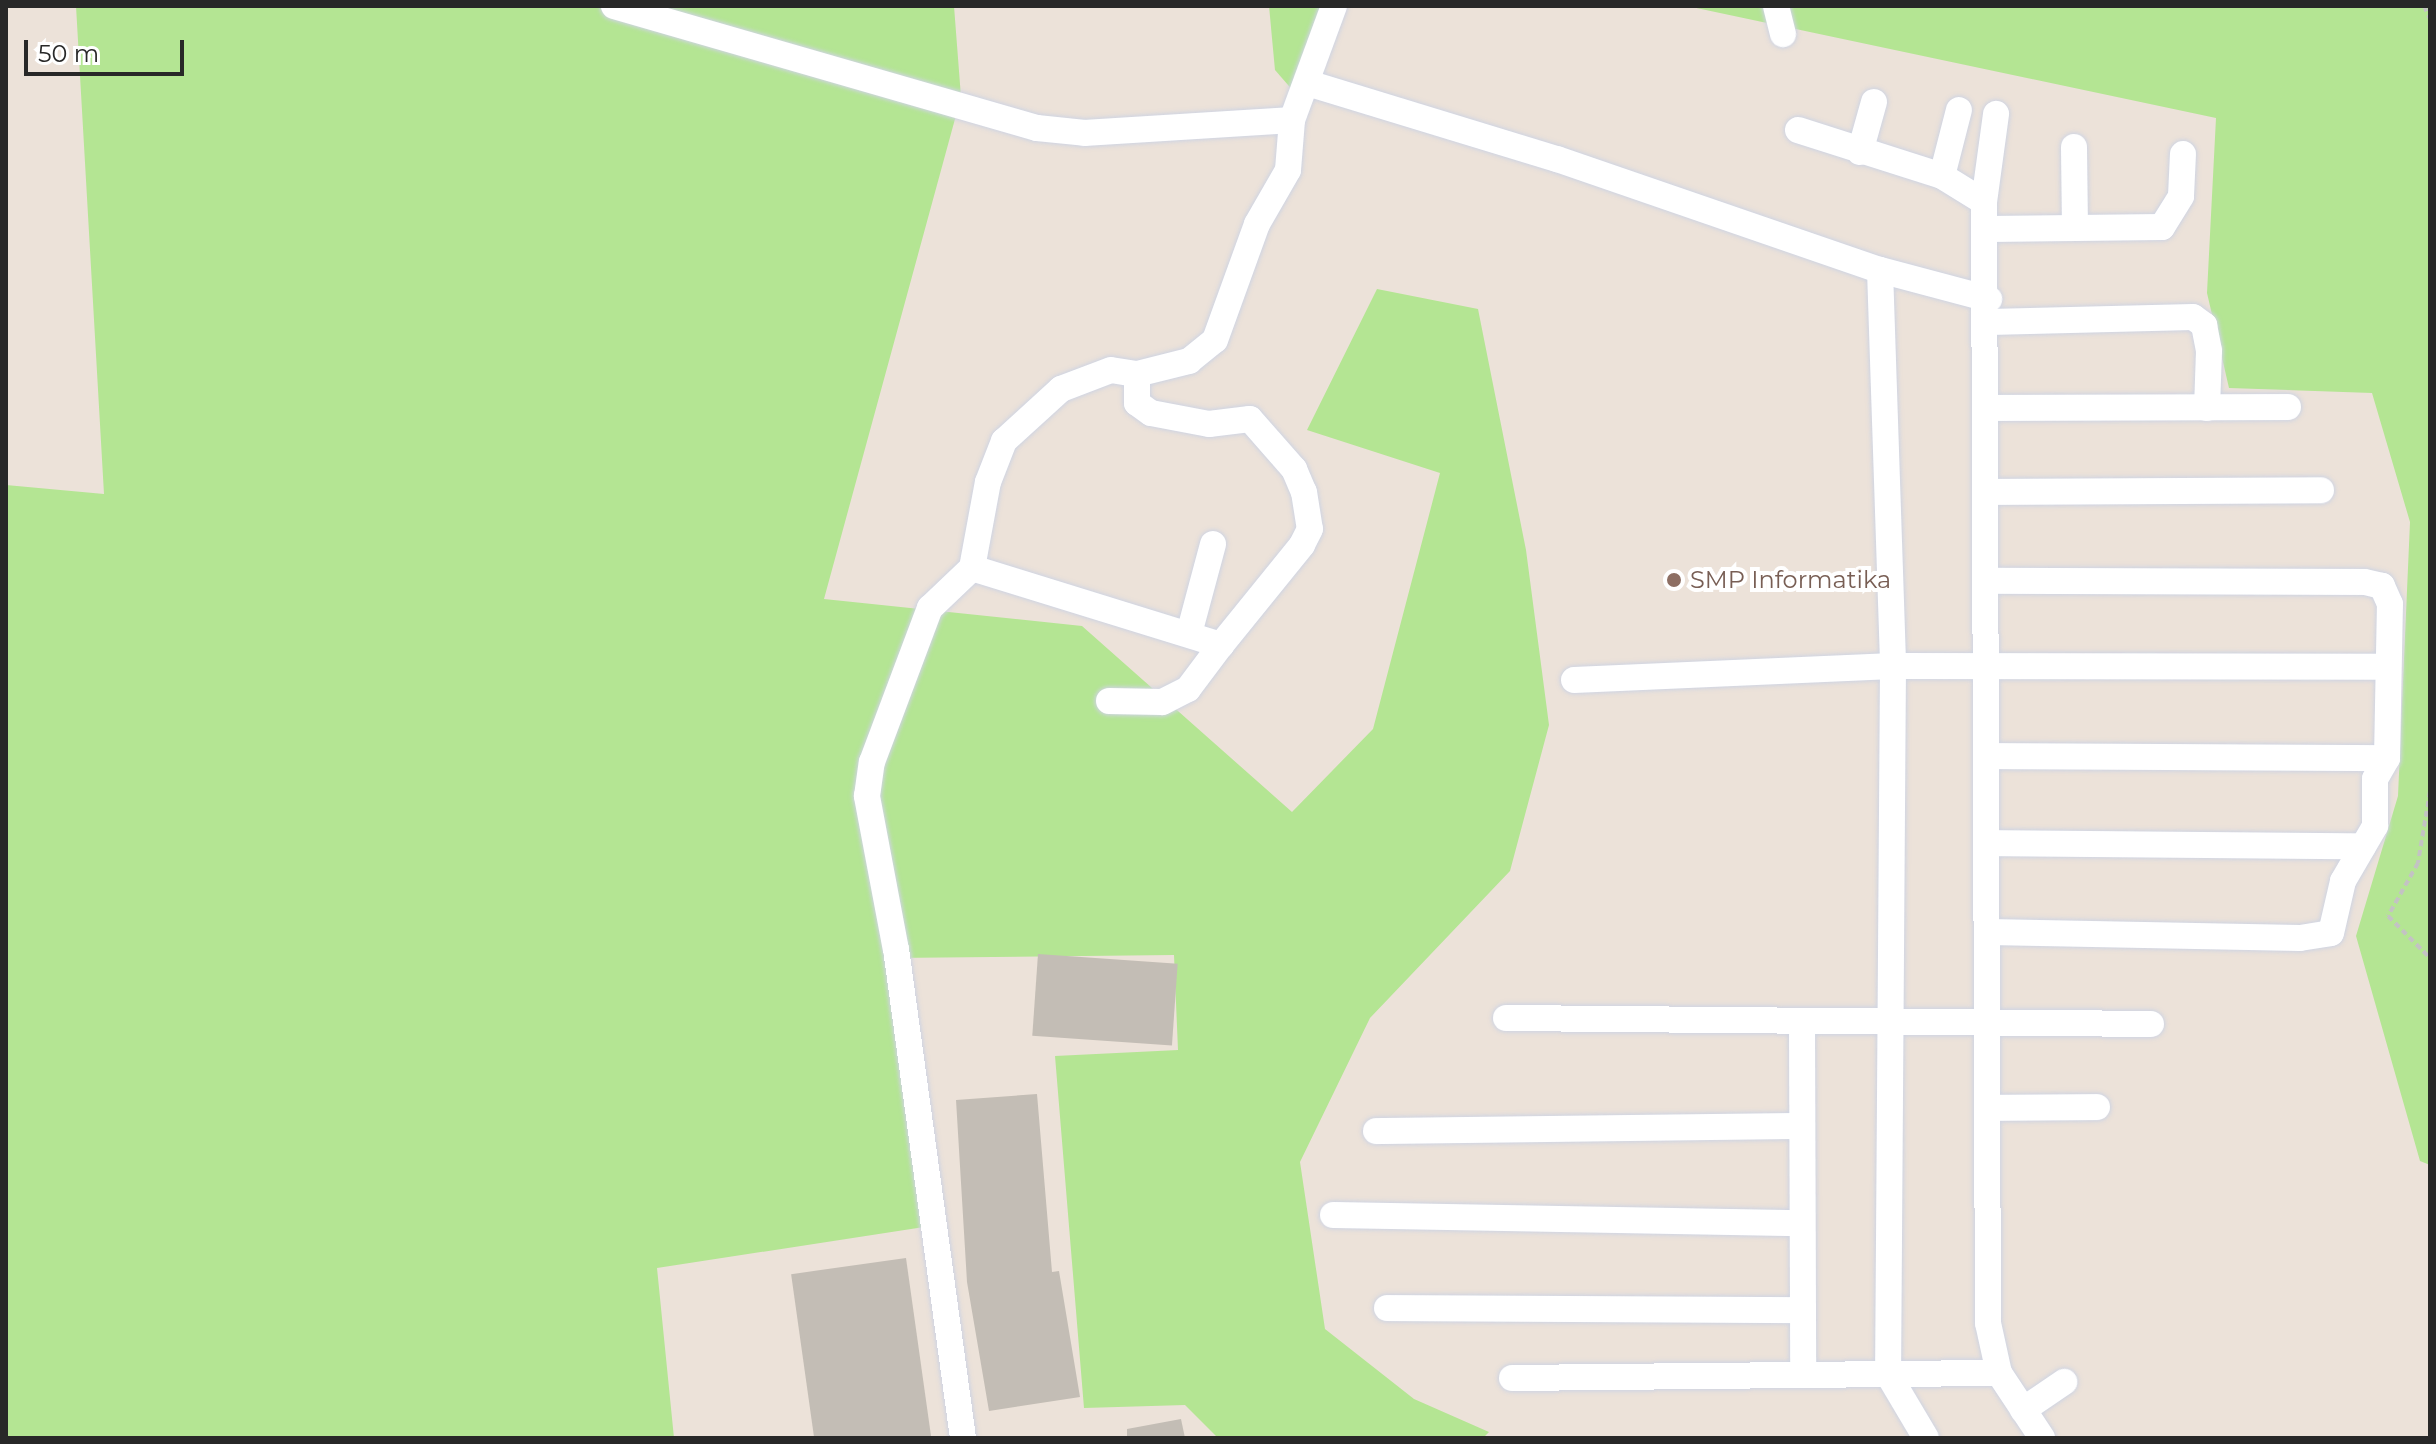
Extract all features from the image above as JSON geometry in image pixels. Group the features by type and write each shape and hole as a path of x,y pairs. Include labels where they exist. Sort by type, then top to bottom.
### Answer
{"street":[{"path":"614,6 1037,128 1085,133 1292,120"},
{"path":"963,1438 896,950 867,796 888,714 930,608 972,568 988,482 1004,441 1061,389 1111,370 1137,374 1189,361 1215,340 1257,224 1288,170 1292,120 1311,84 1334,6"},
{"path":"1776,6 1783,34"},
{"path":"1311,84 1557,159 1989,310 2193,317 2204,325 2209,351 2207,408"},
{"path":"1860,152 1874,102"},
{"path":"1942,176 1959,110"},
{"path":"1996,114 1984,202 1989,229 1988,1323 1999,1373 2042,1438"},
{"path":"1798,130 1942,176 1984,202"},
{"path":"2074,147 2075,228"},
{"path":"1989,229 2162,227 2181,196 2183,154"},
{"path":"1880,270 1893,666 1888,1374 1926,1438"},
{"path":"1109,701 1162,702 1188,689 1302,545 1310,529 1304,492 1257,424 1151,413 1137,403 1137,374"},
{"path":"1989,408 2288,407"},
{"path":"1989,492 2321,490"},
{"path":"1190,630 1213,544"},
{"path":"972,568 1190,630 1221,645"},
{"path":"1988,932 2317,937 2331,933 2343,881 2375,826 2375,779 2387,758 2386,667 2390,604 2382,586 2364,582 1989,581"},
{"path":"1574,680 1893,666 1989,669 2386,667"},
{"path":"1989,756 2387,758"},
{"path":"1989,843 2363,846"},
{"path":"1506,1018 2151,1024"},
{"path":"1802,1022 1803,1375"},
{"path":"1988,1108 2097,1107"},
{"path":"1376,1131 1802,1126"},
{"path":"1333,1215 1802,1223"},
{"path":"1387,1308 1802,1310"},
{"path":"1512,1378 1999,1373"},
{"path":"2023,1410 2064,1382"}],"path":[{"path":"2424,6 2430,19"},
{"path":"2430,791 2418,863 2388,916 2430,958"}],"green space":[{"path":"76,6 954,6 961,97 824,599 1082,626 1292,812 1373,729 1440,473 1307,430 1377,289 1478,309 1526,550 1549,725 1510,871 1370,1018 1300,1162 1325,1329 1414,1399 1489,1432 1483,1438 1218,1438 1185,1405 1084,1408 1055,1056 1178,1050 1174,955 892,958 924,1227 657,1268 674,1438 6,1438 6,485 104,494"},
{"path":"1269,6 1342,6 1308,108 1275,70"},
{"path":"1687,6 2430,6 2430,1165 2420,1161 2356,936 2398,796 2410,522 2372,393 2229,388 2207,293 2216,118"}],"building":[{"path":"1038,954 1178,964 1172,1046 1032,1036"},
{"path":"1037,1094 1052,1272 1059,1271 1080,1397 989,1411 967,1282 956,1100"},
{"path":"906,1258 931,1438 814,1438 791,1274"},
{"path":"1181,1419 1185,1438 1127,1438 1127,1429"}],"place":[{"name":"SMP Informatika","path":"1674,580"}]}
